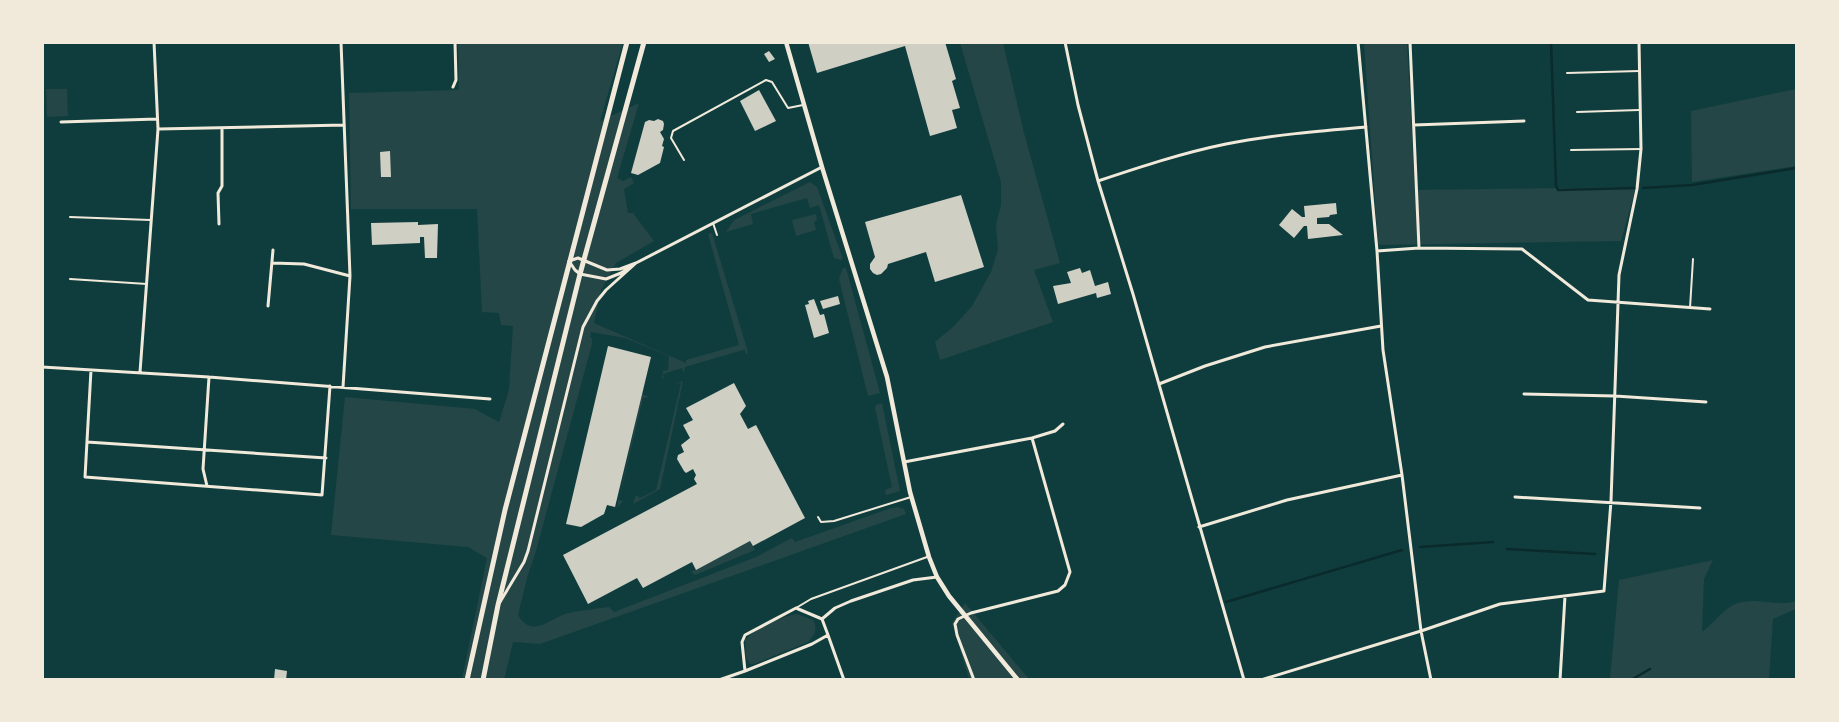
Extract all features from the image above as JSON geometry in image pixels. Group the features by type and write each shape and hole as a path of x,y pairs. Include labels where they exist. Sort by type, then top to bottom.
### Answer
{"main road":[{"path":"467,680 505,510 627,42"},
{"path":"483,680 498,605 580,274 644,42"},
{"path":"786,42 803,105 886,377 911,497 929,557 937,577 964,616 1018,680"}],"street":[{"path":"140,372 158,129 154,42"},
{"path":"341,42 350,276 343,387"},
{"path":"453,87 456,80 455,42"},
{"path":"1065,42 1078,105 1098,181 1133,294 1244,680"},
{"path":"1358,42 1377,250 1381,326 1421,631 1431,680"},
{"path":"1410,42 1419,248"},
{"path":"1261,680 1421,631 1500,604 1604,591 1611,502 1619,274 1637,189 1641,149 1639,42"},
{"path":"61,122 157,120"},
{"path":"1414,125 1524,121"},
{"path":"158,129 344,125"},
{"path":"1098,181 1162,160 1226,144 1293,134 1366,127"},
{"path":"219,224 218,194 222,186 222,129"},
{"path":"636,263 620,269 607,270 578,258 569,261 580,274 606,279 621,273 713,222 822,167"},
{"path":"1377,250 1419,248 1522,249 1588,300 1710,309"},
{"path":"268,306 273,250"},
{"path":"272,263 304,264 350,276"},
{"path":"498,605 524,562 528,550 583,327 597,301 606,290 636,263"},
{"path":"1159,384 1205,366 1266,347 1381,326"},
{"path":"42,368 140,372 490,399"},
{"path":"91,370 85,477 322,495 330,386"},
{"path":"207,486 203,469 209,377"},
{"path":"1524,394 1614,396 1706,402"},
{"path":"904,462 1032,438 1055,432 1063,424"},
{"path":"974,680 957,635 955,624 958,619 1058,591 1065,585 1070,572 1032,438"},
{"path":"86,442 326,458"},
{"path":"1199,527 1287,500 1402,475"},
{"path":"1515,497 1700,508"},
{"path":"822,619 835,608 851,601 913,580 937,577"},
{"path":"1560,680 1565,596"},
{"path":"745,671 742,642 745,635 796,608 822,619 844,680"},
{"path":"719,680 812,644 828,635"}],"lane":[{"path":"1567,73 1639,71"},
{"path":"684,160 671,138 673,131 766,80 772,82 788,108 803,105"},
{"path":"1577,112 1639,110"},
{"path":"1571,150 1641,149"},
{"path":"70,217 151,220"},
{"path":"713,222 717,234"},
{"path":"1690,308 1693,259"},
{"path":"70,279 147,284"},
{"path":"818,517 821,522 834,521 911,497"},
{"path":"796,608 811,599 929,557"}],"shaded area":[{"path":"458,42 623,43 600,121 639,103 617,178 623,181 631,177 634,183 624,189 628,213 633,213 654,241 616,263 601,290 594,323 686,363 686,360 739,345 708,234 712,233 748,352 746,355 745,350 743,350 685,367 684,373 682,368 663,374 664,379 662,377 663,371 668,370 669,356 625,338 591,332 592,344 518,615 524,622 530,626 542,625 569,613 609,607 614,612 756,557 792,538 795,542 891,508 898,507 904,509 906,514 540,644 513,642 504,680 462,679 487,558 468,547 331,535 345,397 475,409 499,422 509,390 513,326 501,325 499,313 482,312 477,209 351,209 349,93 459,90"},
{"path":"960,43 1003,43 1024,133 1060,263 1034,270 1053,322 940,360 935,342 954,326 972,306 991,272 998,249 996,225 1001,205 1001,182"},
{"path":"1364,43 1407,43 1415,190 1636,187 1621,241 1378,245"},
{"path":"46,89 67,89 68,116 47,117"},
{"path":"1796,89 1796,166 1692,182 1691,111"},
{"path":"810,182 817,187 843,259 834,258 819,205 810,208 807,198 751,214 753,224 726,232 734,220"},
{"path":"816,214 817,220 814,222 816,230 796,236 792,220"},
{"path":"844,268 846,268 880,393 868,396 839,279"},
{"path":"683,381 660,489 633,504 636,495 640,498 656,490 681,383 675,384"},
{"path":"642,394 649,397 643,398 619,500 623,501 617,508"},
{"path":"882,403 900,491 886,495 885,490 892,487 875,408 876,405"},
{"path":"750,541 755,550 695,575 691,572"},
{"path":"1713,560 1704,579 1702,632 1725,610 1742,602 1790,603 1796,601 1796,609 1773,619 1769,679 1610,679 1619,580"},
{"path":"965,603 1029,679 969,679 952,623"},
{"path":"797,614 813,620 815,623 815,632 808,642 750,664 746,657 745,640 769,623"}],"building":[{"path":"808,42 945,42 956,79 952,81 960,108 952,110 957,128 930,136 905,46 817,73"},
{"path":"769,51 775,59 769,62 764,54"},
{"path":"759,90 776,121 755,131 740,101"},
{"path":"658,119 663,121 664,124 663,130 660,132 664,139 662,146 664,147 660,163 638,175 631,173 645,122"},
{"path":"390,151 391,177 381,177 380,152"},
{"path":"961,195 984,267 935,282 926,252 888,264 881,274 873,273 870,269 870,264 875,257 865,222"},
{"path":"1336,203 1337,214 1317,218 1317,224 1329,224 1343,235 1308,239 1307,226 1304,226 1294,238 1279,225 1292,209 1302,217 1305,217 1304,206"},
{"path":"418,222 418,225 438,224 437,258 425,258 424,237 420,237 420,243 372,245 371,223"},
{"path":"1080,268 1082,273 1090,270 1095,286 1108,282 1111,294 1097,298 1096,293 1058,304 1053,286 1071,283 1067,272"},
{"path":"838,296 840,304 823,309 820,301"},
{"path":"814,299 820,315 824,314 829,333 814,338 805,305 809,304 808,301"},
{"path":"608,346 651,357 615,507 607,505 604,514 581,527 566,524"},
{"path":"734,383 746,406 740,414 748,429 756,425 805,518 753,546 750,541 696,570 692,562 643,588 637,578 588,604 563,555 697,484 694,479 696,475 693,469 686,473 677,459 678,455 684,452 681,445 690,438 683,425 693,420 686,408"},
{"path":"275,669 287,671 286,680 274,680"}],"waterway":[{"path":"1551,42 1556,186 1558,190 1636,188"},
{"path":"1643,188 1692,185 1796,168"},
{"path":"1420,547 1493,542"},
{"path":"1507,549 1595,554"},
{"path":"1226,602 1402,550"},
{"path":"1631,680 1650,669"}]}
